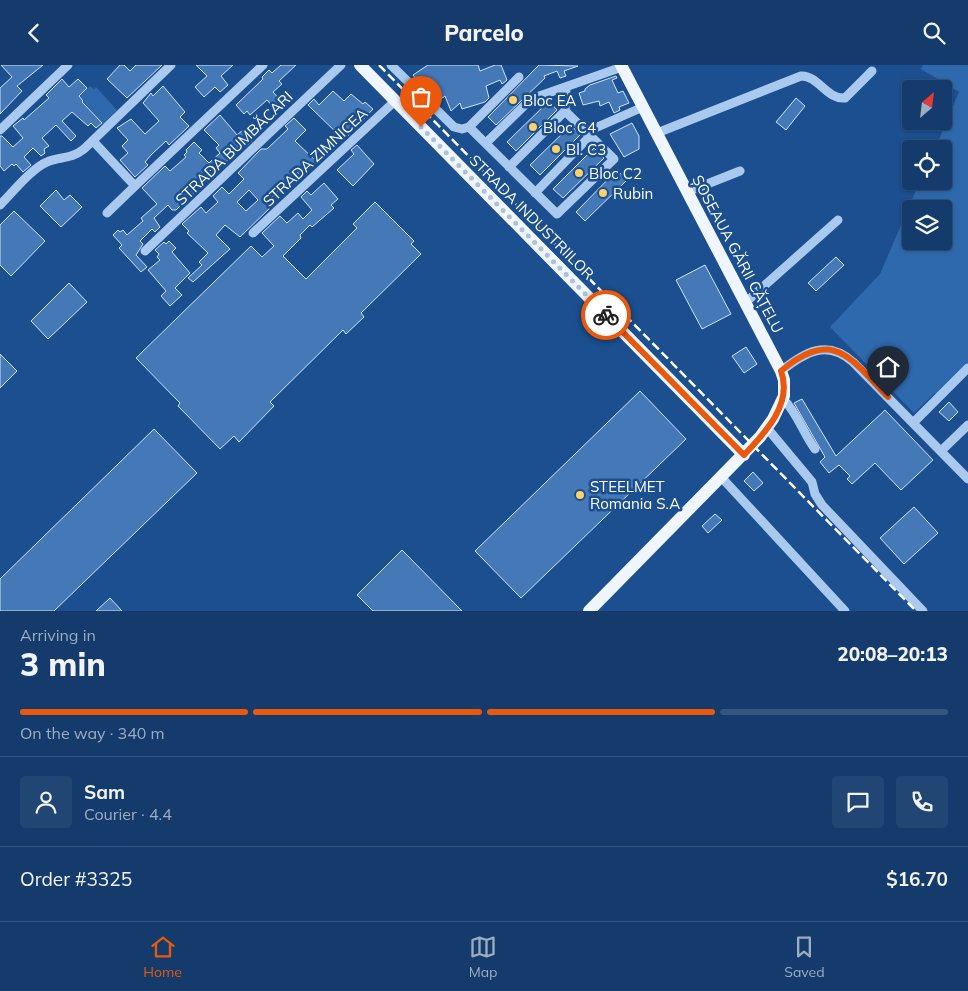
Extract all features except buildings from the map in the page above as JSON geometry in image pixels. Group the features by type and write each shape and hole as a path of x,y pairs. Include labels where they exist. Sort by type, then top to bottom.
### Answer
{"main road":[{"name":"STRADA INDUSTRIILOR","path":"360,65 744,455"},
{"name":"ȘOSEAUA GĂRII CĂȚELU","path":"589,611 722,478 767,428 782,399 784,380 622,66"}],"street":[{"path":"0,130 68,65"},
{"path":"0,205 41,165 53,160 73,156 93,141 171,65"},
{"path":"107,213 264,65"},
{"name":"STRADA BUMBĂCARI","path":"146,251 341,65"},
{"path":"391,65 454,127 462,129 469,127 519,77"},
{"path":"486,143 531,99 566,88 622,66"},
{"path":"657,133 800,76 808,77 836,97 845,97 872,71"},
{"path":"509,167 565,111 566,88"},
{"name":"STRADA ZIMNICEA","path":"253,233 395,101"},
{"path":"535,193 588,134 643,107"},
{"path":"469,127 557,214 614,159 565,111"},
{"path":"93,141 135,186"},
{"path":"687,192 740,171"},
{"path":"745,303 838,220"},
{"path":"781,371 797,359 815,351 824,349 840,352 853,362 968,479"},
{"path":"913,423 968,368"},
{"path":"782,399 791,407 802,431 815,449"},
{"path":"941,451 968,425"},
{"path":"767,428 812,482 815,494 822,505 923,611"},
{"path":"722,478 845,611"}],"shaded area":[{"path":"923,65 968,65 968,364 937,395 935,393 914,413 830,327 880,274 902,223 902,250 952,250 952,200 912,200 916,190 952,190 952,140 939,140 943,130 952,130 952,109 959,92 952,88 952,80 939,80 921,69"},
{"path":"90,86 94,89 96,87 117,110 103,124 80,96"}],"railway":[{"path":"379,65 916,611"}],"way so far":[{"path":"421,127 606,315"}],"place":[{"name":"Bloc EA","path":"513,100"},
{"name":"Bloc C4","path":"533,127"},
{"name":"Bl. C3","path":"556,149"},
{"name":"Bloc C2","path":"579,173"},
{"name":"Rubin","path":"603,193"},
{"name":"STEELMET Romania S.A","path":"580,495"}],"route":[{"path":"606,315 744,455 767,428 780,407 784,396 784,380 781,371 806,354 824,349 840,352 853,362 888,397"}]}
